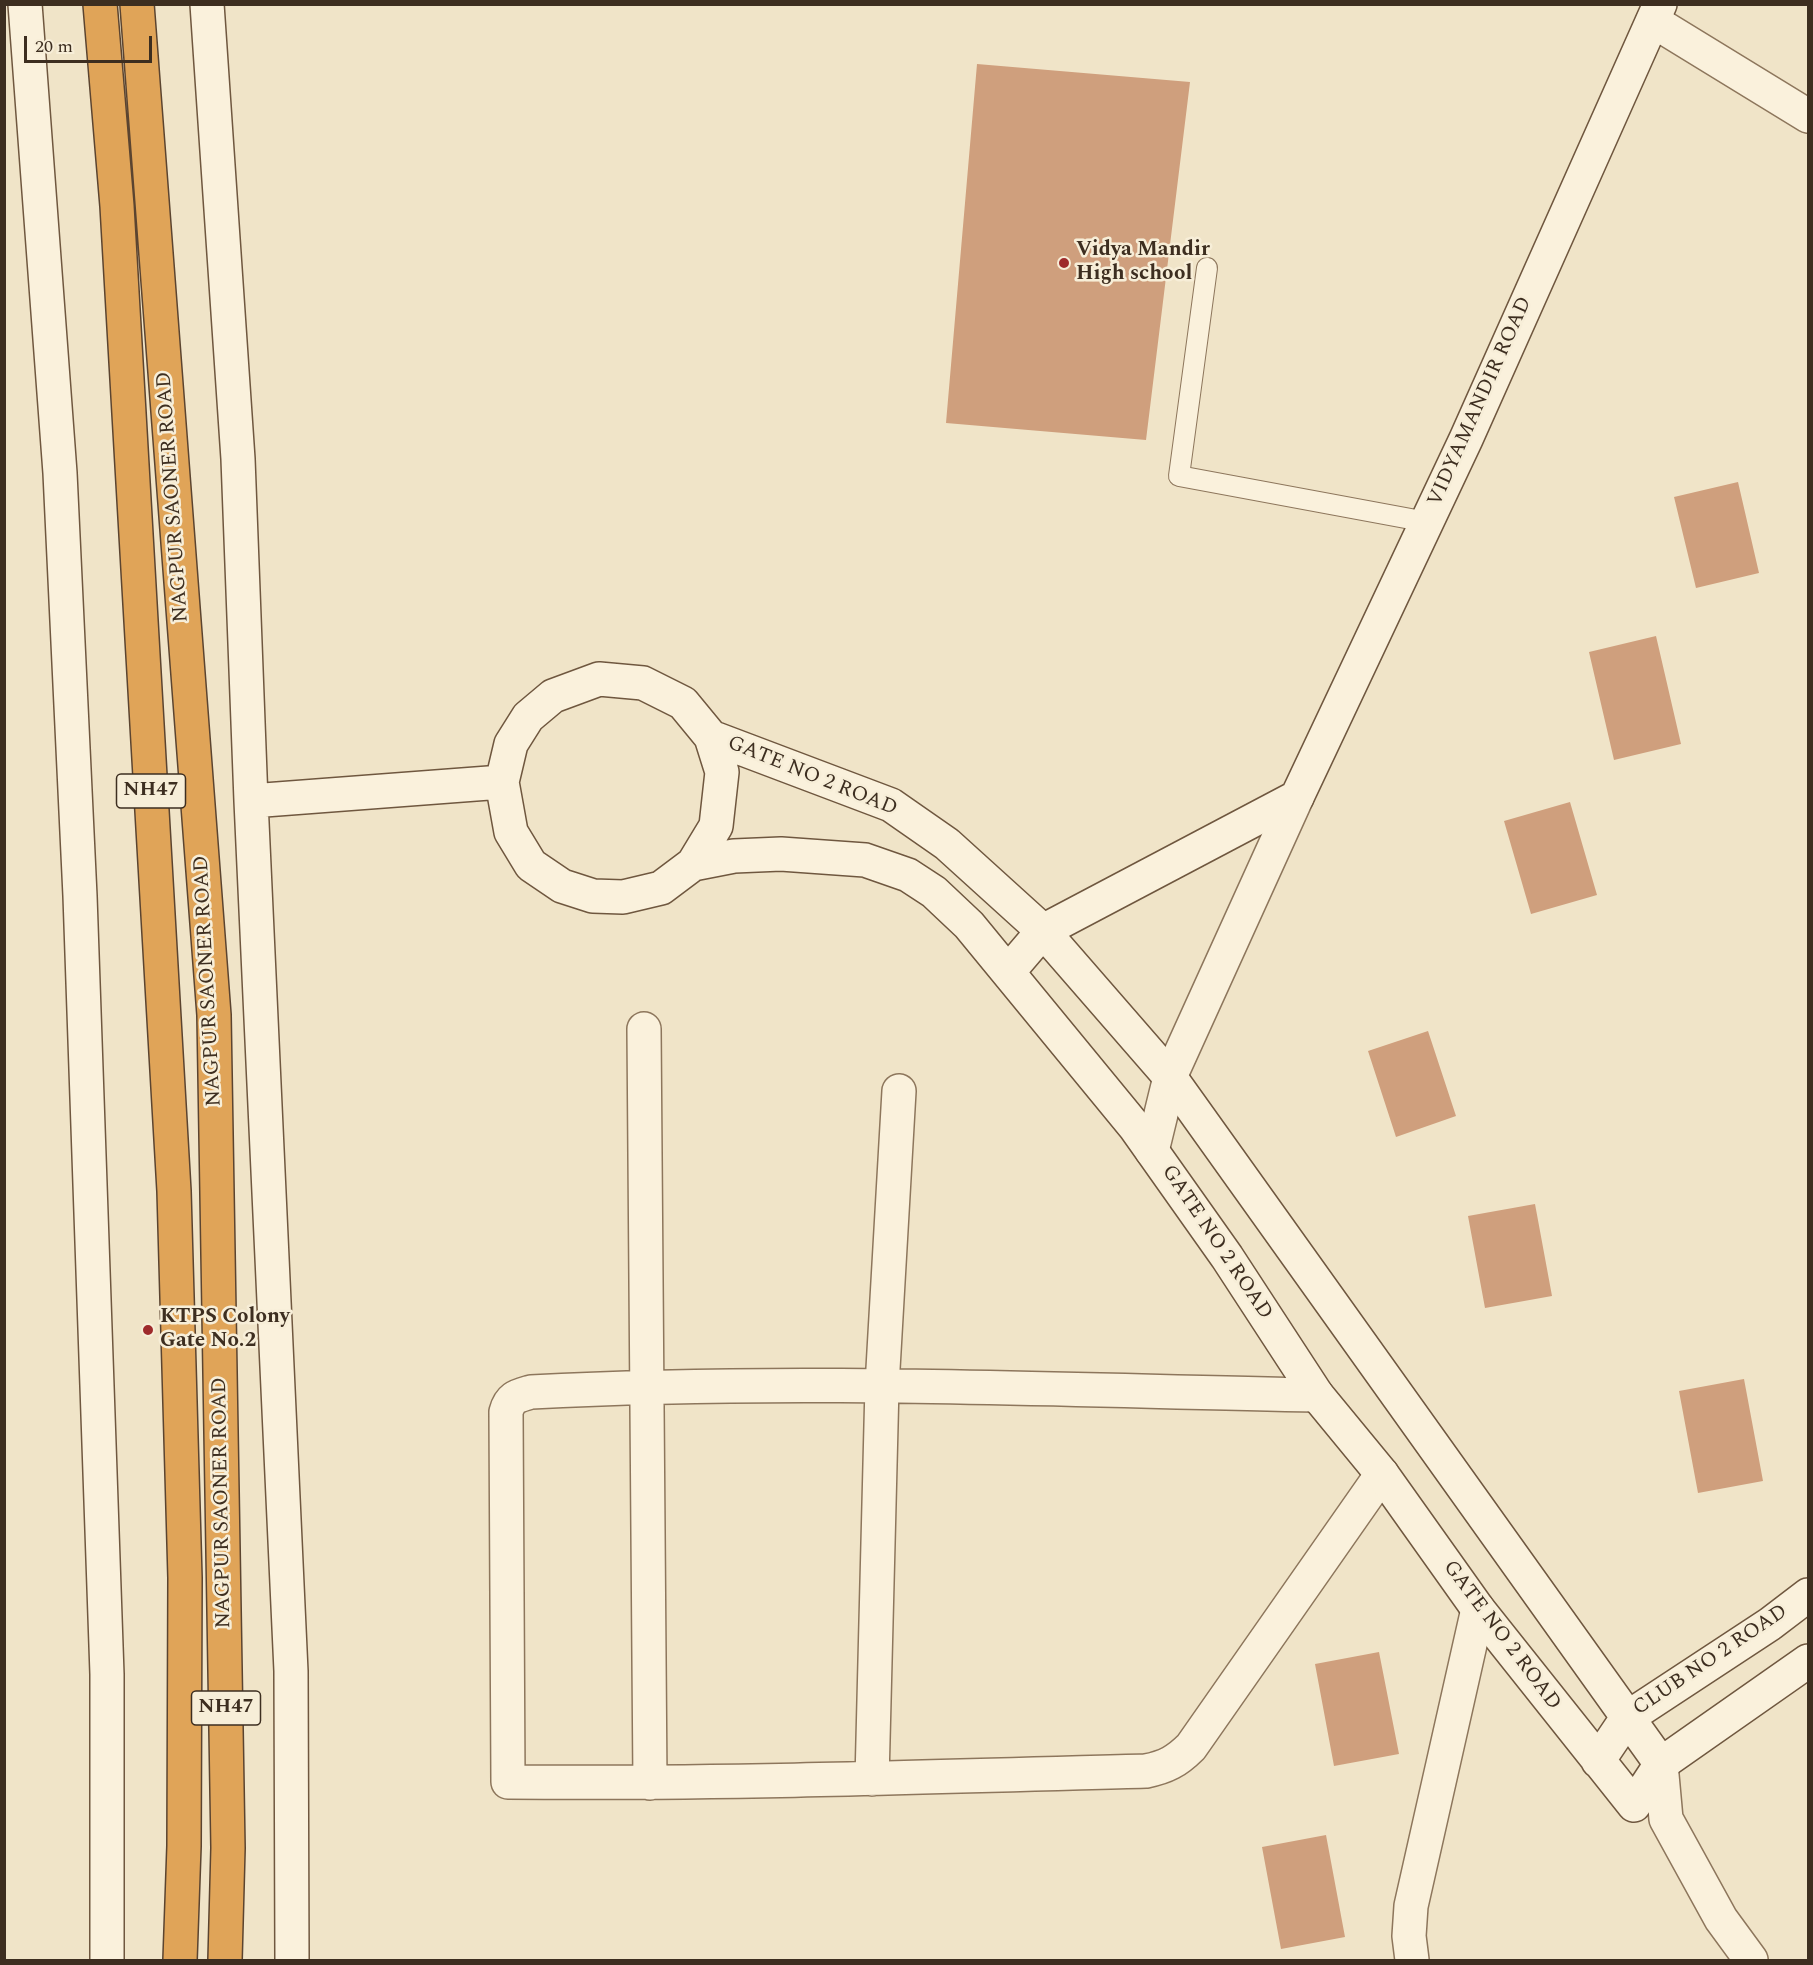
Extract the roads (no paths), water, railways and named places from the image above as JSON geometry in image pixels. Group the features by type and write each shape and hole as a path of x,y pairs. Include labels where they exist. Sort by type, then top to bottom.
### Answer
{"highway":[{"name":"NAGPUR SAONER ROAD","path":"100,4 117,218 174,1191 185,1578 184,1846 180,1960"},
{"name":"NAGPUR SAONER ROAD","path":"137,4 214,1015 228,1848 225,1960"}],"street":[{"path":"25,4 60,473 80,896 107,1662 107,1960"},
{"path":"207,4 238,459 251,801 291,1671 292,1960"},
{"path":"1656,13 1809,116"},
{"name":"VIDYAMANDIR ROAD","path":"1152,1151 1170,1077 1297,797 1466,439 1656,13"},
{"path":"599,679 643,683 683,703 711,737 722,772 716,826 693,864 661,888 623,897 593,896 562,886 531,865 511,832 502,782 511,744 528,717 553,696 599,679"},
{"name":"GATE NO 2 ROAD","path":"711,737 891,805 947,844 1043,932 1170,1077 1661,1764"},
{"path":"251,801 502,782"},
{"path":"1008,972 1043,932 1297,797"},
{"name":"GATE NO 2 ROAD","path":"693,864 734,856 781,854 865,860 908,875 934,892 969,925 1135,1127 1227,1257 1317,1395 1382,1474 1478,1609 1634,1805"},
{"path":"644,1029 650,1783"},
{"path":"872,1779 882,1386 899,1091"},
{"path":"1317,1395 882,1386 647,1386 531,1392 518,1395 509,1402 506,1412 508,1782 650,1783 872,1779 1146,1771 1164,1767 1178,1760 1191,1747 1382,1474"},
{"name":"CLUB NO 2 ROAD","path":"1598,1761 1627,1718 1770,1624 1809,1595"},
{"path":"1412,1960 1409,1936 1411,1906 1478,1609"},
{"path":"1666,1819 1634,1805 1661,1764 1809,1661"},
{"path":"1661,1764 1666,1819 1721,1919 1751,1960"}],"lane":[{"path":"1207,268 1179,476 1427,522"}],"place":[{"name":"Vidya Mandir High school","path":"1064,263"},
{"name":"KTPS Colony Gate No.2","path":"148,1330"}]}
